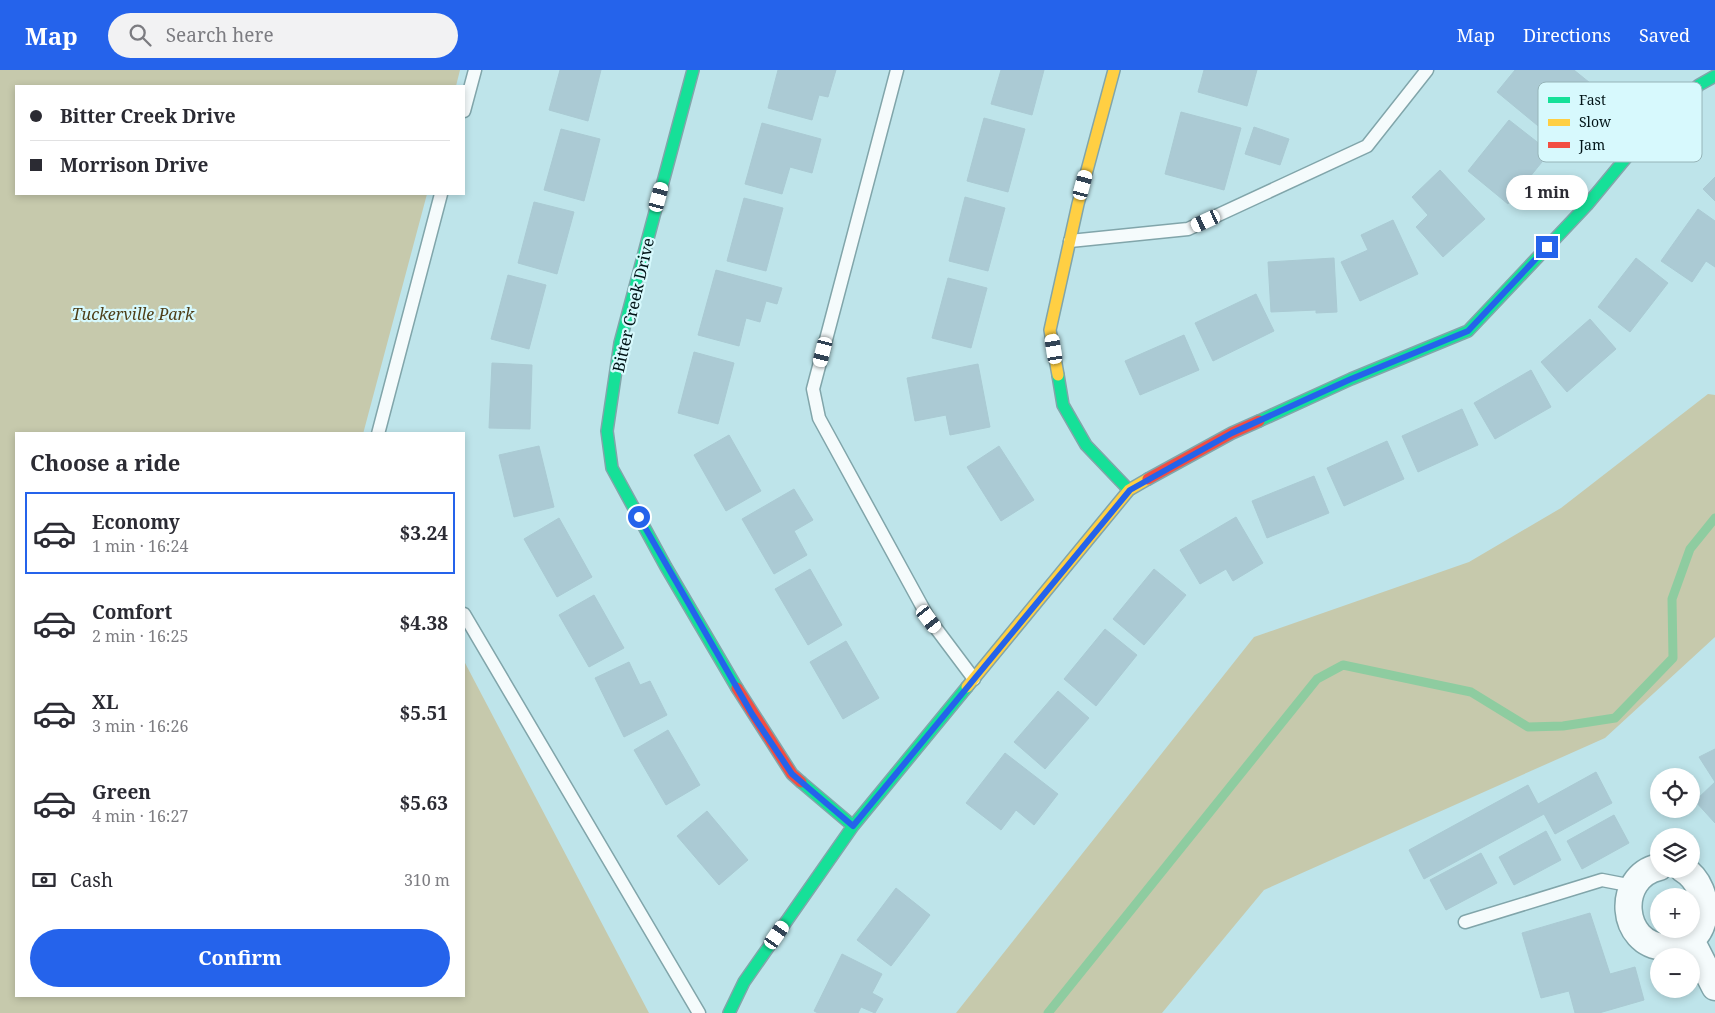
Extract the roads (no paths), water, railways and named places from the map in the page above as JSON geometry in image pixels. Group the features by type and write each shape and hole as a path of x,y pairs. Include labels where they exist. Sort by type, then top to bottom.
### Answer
{"street":[{"name":"Bitter Creek Drive","path":"693,70 620,343 607,431 612,468 666,567 752,714 792,774 853,826"},
{"path":"1114,70 1070,241 1050,330 1063,405 1086,445 1130,490"},
{"path":"1702,83 1715,76"},
{"path":"729,1013 744,982 853,826 1130,490 1232,433 1351,379 1468,331 1587,206 1623,162"},
{"path":"1650,872 1641,876 1633,886 1628,899 1628,913 1632,925 1640,937 1652,944 1665,948 1679,946 1691,940 1701,932 1707,920 1709,906 1706,893 1700,881 1696,878"},
{"path":"1691,940 1715,987"}],"lane":[{"path":"465,107 475,70"},
{"path":"897,70 813,389 819,418 929,619 974,679"},
{"path":"1070,241 1188,230 1367,146 1427,70"},
{"path":"379,432 442,195"},
{"path":"465,616 699,1013"},
{"path":"1465,922 1602,880 1633,886"}],"waterway":[{"path":"1048,1013 1317,679 1343,665 1471,692 1528,727 1563,726 1615,718 1673,658 1672,599 1690,549 1715,518"}],"park label":[{"name":"Tuckerville Park","path":"133,314"}]}
